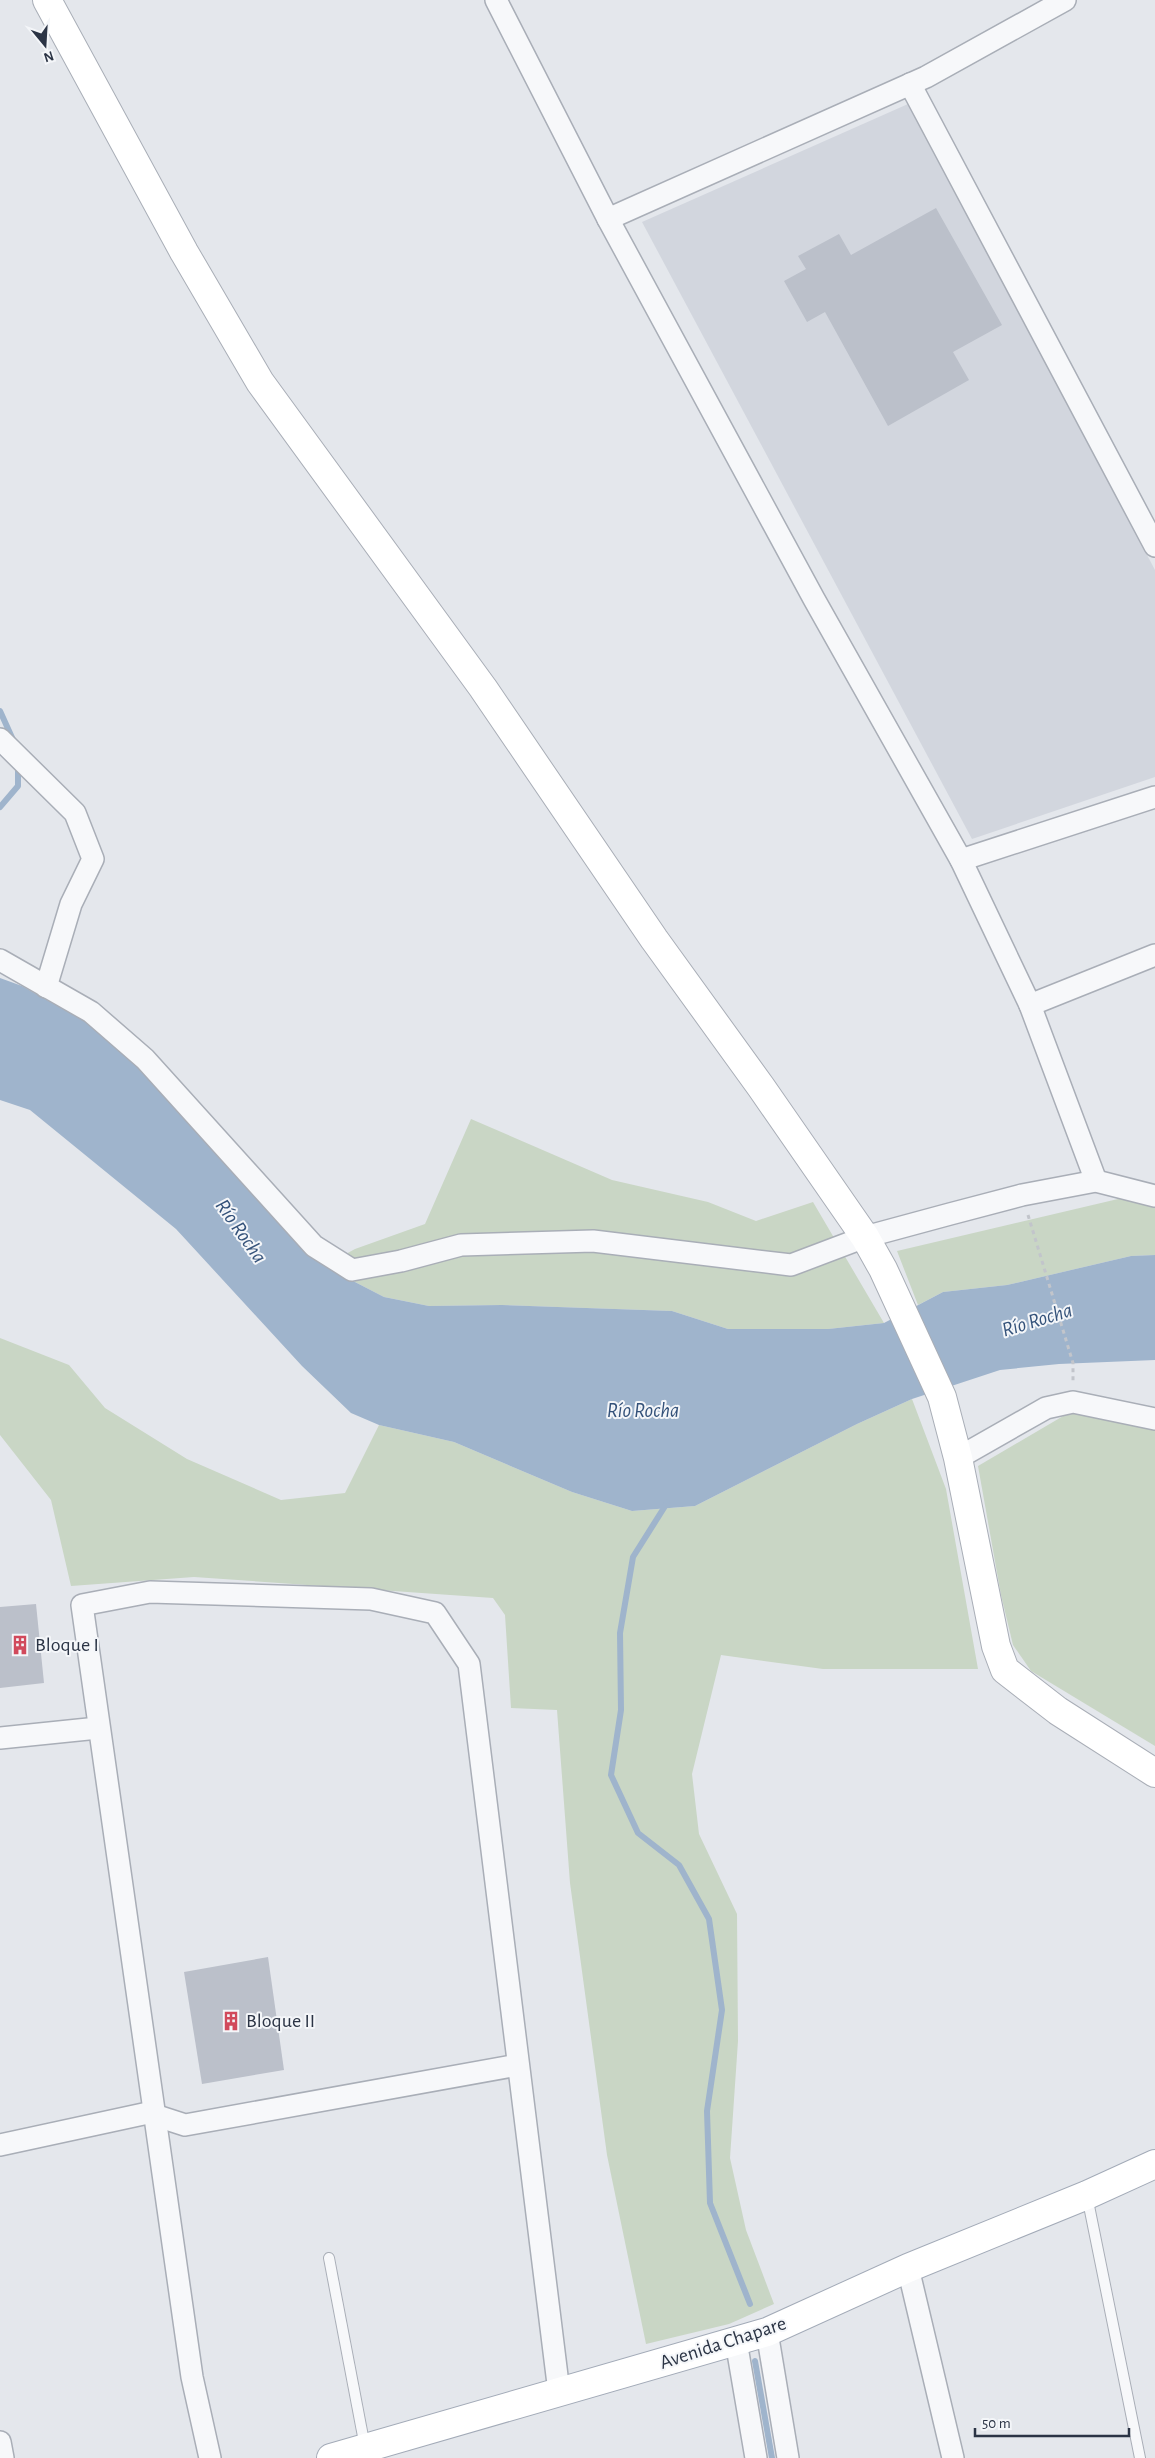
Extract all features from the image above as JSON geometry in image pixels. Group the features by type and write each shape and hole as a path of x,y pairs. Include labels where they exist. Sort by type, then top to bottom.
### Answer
{"main road":[{"path":"47,0 184,252 260,382 483,688 654,939 866,1237 942,1397 958,1458 996,1646 1005,1670 1058,1711 1155,1773"},
{"name":"Avenida Chapare","path":"331,2458 767,2332 908,2268 1087,2195 1155,2164"}],"street":[{"path":"496,0 608,219 814,599 961,860 1030,1005 1096,1181"},
{"path":"608,219 926,77 1065,0"},
{"path":"910,84 1155,546"},
{"path":"0,739 75,814 93,859 71,904 46,987"},
{"path":"961,860 1155,797"},
{"path":"1030,1005 1155,955"},
{"path":"0,960 90,1012 144,1060 314,1246 352,1270 401,1261 461,1245 593,1241 792,1265 866,1237 1022,1195 1096,1181 1155,1196"},
{"path":"958,1458 1046,1408 1073,1402 1155,1419"},
{"path":"210,2458 192,2377 98,1728 82,1605 150,1592 371,1599 435,1613 469,1664 559,2392"},
{"path":"0,1738 98,1728"},
{"path":"0,2145 148,2113 185,2125 518,2065"},
{"path":"908,2268 953,2458"},
{"path":"767,2332 788,2458"},
{"path":"736,2341 756,2458"},
{"path":"0,2442 3,2458"}],"lane":[{"path":"1087,2195 1140,2458"},
{"path":"329,2258 365,2448"}],"path":[{"path":"1022,1195 1073,1363"}],"shaded area":[{"path":"908,104 1155,570 1155,777 972,839 642,222"}],"green space":[{"path":"471,1119 612,1180 708,1202 756,1221 813,1202 884,1323 828,1329 728,1329 672,1311 502,1305 429,1306 384,1297 324,1266 355,1249 425,1224"},
{"path":"1135,1195 1155,1195 1155,1255 1131,1256 1007,1285 943,1292 918,1305 897,1251"},
{"path":"0,1338 69,1365 105,1408 187,1459 281,1500 345,1493 379,1425 454,1442 572,1492 632,1511 695,1506 857,1424 912,1399 946,1489 978,1669 823,1669 721,1655 692,1774 699,1834 737,1914 738,2041 730,2158 746,2230 774,2304 729,2324 646,2344 607,2155 570,1883 557,1710 511,1708 505,1615 493,1598 194,1577 71,1586 51,1500 0,1435"},
{"path":"1070,1412 1155,1430 1155,1746 1031,1671 1013,1645 1001,1595 978,1466"}],"water":[{"name":"Río Rocha","path":"0,978 22,986 102,1031 132,1059 324,1266 384,1297 429,1306 502,1305 672,1311 728,1329 828,1329 884,1323 943,1292 1007,1285 1131,1256 1155,1255 1155,1360 1059,1364 1000,1370 912,1399 857,1424 695,1506 632,1511 572,1492 454,1442 379,1425 351,1413 302,1366 176,1229 30,1110 0,1100"}],"building":[{"path":"936,208 1002,325 953,352 969,380 888,426 825,312 807,322 784,281 806,269 798,256 839,234 851,255"},
{"name":"Bloque I","path":"36,1604 44,1683 0,1688 0,1607"},
{"name":"Bloque II","path":"268,1957 284,2070 202,2084 184,1972"}],"waterway":[{"path":"0,711 14,742"},
{"path":"0,807 18,786 18,771"},
{"path":"667,1503 633,1557 620,1633 621,1710 611,1775 638,1833 679,1865 709,1919 722,2010 707,2111 710,2203 750,2304"},
{"path":"755,2361 772,2458"}],"place":[{"name":"Bloque I","path":"20,1645"},
{"name":"Bloque II","path":"231,2021"}]}
